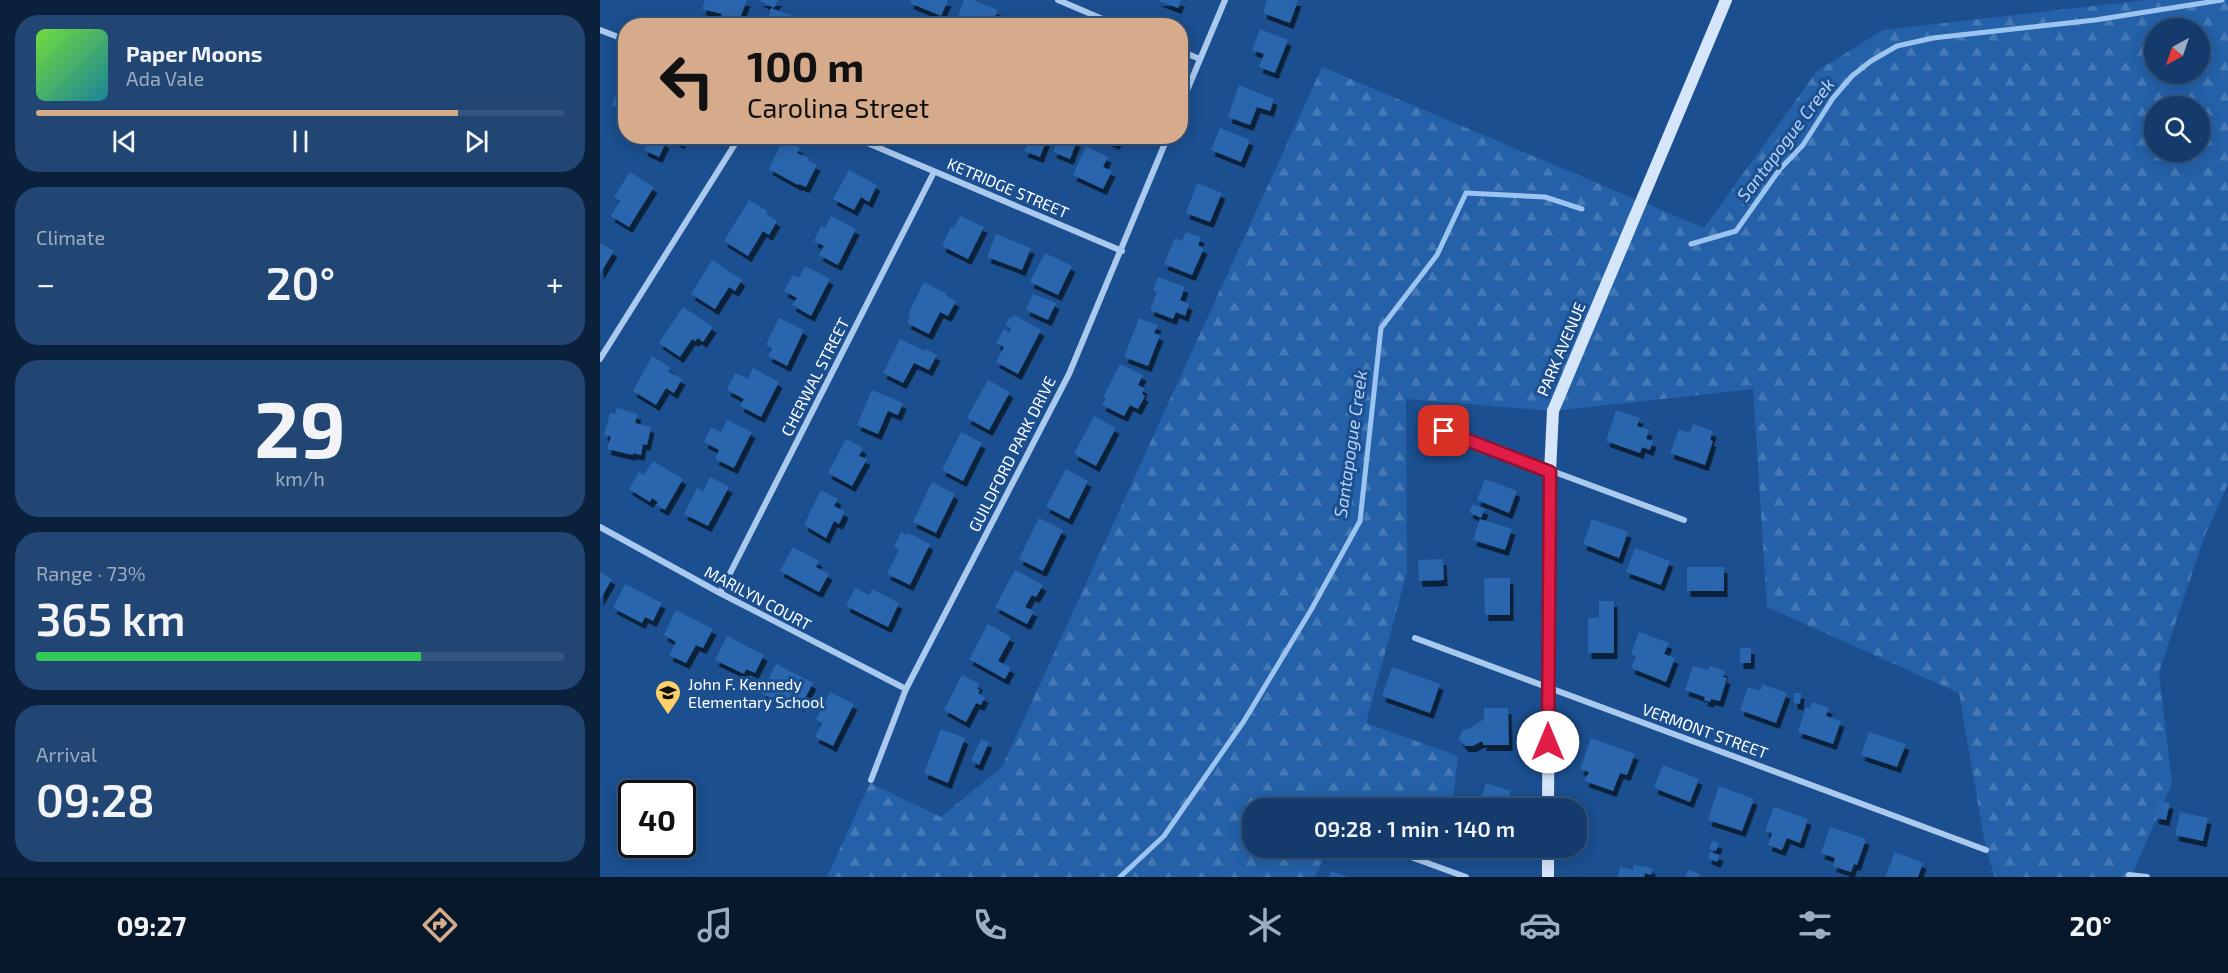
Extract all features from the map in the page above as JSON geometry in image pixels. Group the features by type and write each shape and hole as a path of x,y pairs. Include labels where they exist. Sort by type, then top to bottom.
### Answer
{"street":[{"path":"1059,0 1101,18"},
{"path":"1188,88 1225,0"},
{"name":"PARK AVENUE","path":"1548,798 1552,411 1726,0"},
{"path":"600,30 618,37"},
{"path":"1188,54 1200,59"},
{"path":"600,359 735,144"},
{"name":"KETRIDGE STREET","path":"869,144 1122,251"},
{"name":"GUILDFORD PARK DRIVE","path":"871,780 906,689 1069,374 1165,144"},
{"name":"CHERWAL STREET","path":"720,593 934,172"},
{"path":"1444,431 1684,520"},
{"name":"MARILYN COURT","path":"600,527 720,593 906,689"},
{"name":"VERMONT STREET","path":"1415,638 1986,850"},
{"path":"1414,858 1466,877"},
{"path":"1548,858 1548,877"},
{"path":"2129,875 2147,877"}],"green space":[{"path":"2147,0 2228,0 2228,484 2205,535 2159,672 2172,784 2131,877 1995,877 1986,850 1959,693 1767,607 1753,389 1553,411 1406,399 1407,572 1366,723 1458,756 1453,798 1242,798 1242,858 1324,858 1315,877 827,877 870,783 941,817 1002,767 1322,67 1704,228 1817,71 1883,30"}],"building":[{"path":"705,0 747,0 740,18 720,18 722,14 702,9"},
{"path":"759,0 778,0 774,8"},
{"path":"911,0 948,0 941,16 910,3"},
{"path":"964,0 973,0 998,10 994,18 957,18"},
{"path":"1157,0 1181,0 1178,8"},
{"path":"1267,0 1298,0 1290,23 1263,13"},
{"path":"771,8 799,18 768,18"},
{"path":"1260,29 1288,40 1275,73 1259,67 1264,54 1252,50"},
{"path":"1239,85 1274,99 1270,111 1257,107 1250,125 1228,117"},
{"path":"618,91 618,107 612,105"},
{"path":"1220,128 1250,140 1241,162 1211,150"},
{"path":"647,144 665,144 659,157 644,150"},
{"path":"781,144 792,144 800,148 797,153 809,158 808,160 817,165 806,187 769,169"},
{"path":"1028,144 1045,144 1040,157 1024,151"},
{"path":"1056,144 1076,144 1070,159 1053,152"},
{"path":"1086,146 1108,157 1103,167 1112,171 1103,189 1073,175"},
{"path":"849,170 877,185 869,202 861,197 854,210 833,199"},
{"path":"630,172 654,187 629,227 611,216 620,201 614,197"},
{"path":"1197,183 1222,193 1210,222 1186,213"},
{"path":"749,200 767,211 766,214 777,221 769,235 763,231 748,256 724,241"},
{"path":"831,216 856,229 838,265 819,255 824,246 814,241 821,226 825,228"},
{"path":"960,216 984,227 968,259 942,246 951,227 954,228"},
{"path":"1186,232 1201,237 1198,245 1204,248 1192,275 1164,264 1175,238 1182,241"},
{"path":"996,234 1031,248 1022,270 987,257"},
{"path":"600,243 614,251 600,274"},
{"path":"1045,253 1072,266 1058,295 1030,282"},
{"path":"712,260 742,280 735,291 729,287 715,309 691,294"},
{"path":"805,266 830,279 811,316 792,305 797,298 784,291 793,275 799,278"},
{"path":"1158,277 1185,287 1180,300 1189,304 1185,316 1176,312 1173,319 1150,310 1157,292 1153,290"},
{"path":"924,282 956,301 948,316 940,312 929,334 907,323 910,316 908,314"},
{"path":"1033,294 1056,303 1048,320 1026,310"},
{"path":"683,307 713,327 703,342 698,338 695,341 692,339 680,357 659,343"},
{"path":"1014,315 1041,330 1018,374 996,362 1004,347 996,343 1004,329 1009,332 1011,328 1005,325"},
{"path":"779,318 804,330 787,366 768,356 772,348 766,345"},
{"path":"1139,318 1158,325 1154,333 1160,335 1148,366 1124,357"},
{"path":"900,339 937,355 929,370 914,363 903,383 883,373"},
{"path":"652,356 671,368 668,371 682,379 674,393 666,388 656,405 633,391"},
{"path":"1120,364 1143,375 1138,385 1144,388 1142,394 1145,396 1138,409 1130,405 1124,416 1102,405 1106,398 1103,397"},
{"path":"753,368 779,382 761,417 740,406 744,399 727,390 735,373 748,379"},
{"path":"988,380 1010,392 989,430 967,418"},
{"path":"872,390 903,403 898,415 888,411 878,434 857,425"},
{"path":"617,408 638,414 635,423 651,427 647,445 643,444 641,455 607,449 611,436 604,435 610,413 615,414"},
{"path":"1616,410 1640,418 1637,426 1649,430 1646,439 1653,441 1650,450 1642,447 1640,453 1606,441"},
{"path":"1094,416 1116,428 1096,466 1074,454"},
{"path":"727,420 752,432 734,468 715,459 719,450 704,442 711,427 721,432"},
{"path":"1693,424 1713,431 1710,440 1713,441 1705,465 1670,453 1679,429 1690,433"},
{"path":"961,432 982,443 963,481 942,470"},
{"path":"846,439 863,448 859,456 867,459 852,486 828,473"},
{"path":"653,461 683,479 665,510 656,505 658,502 652,498 650,502 629,489 639,472 644,475"},
{"path":"1066,469 1088,481 1069,519 1046,507"},
{"path":"710,477 729,487 708,526 684,514 697,488 703,492"},
{"path":"1485,479 1517,491 1509,513 1477,500"},
{"path":"932,482 955,494 936,533 913,522"},
{"path":"821,490 838,499 834,506 845,512 839,524 834,521 826,538 804,525"},
{"path":"1473,504 1485,509 1481,518 1469,512"},
{"path":"1039,518 1063,530 1043,571 1019,559"},
{"path":"1480,519 1512,529 1505,550 1473,540"},
{"path":"1592,519 1628,532 1619,558 1583,544"},
{"path":"901,532 930,544 910,585 887,574 899,550 894,547"},
{"path":"793,547 819,561 816,567 829,574 819,592 780,571"},
{"path":"1635,548 1670,561 1661,585 1626,572"},
{"path":"1443,559 1444,580 1419,581 1418,560"},
{"path":"1687,567 1724,567 1724,591 1687,591"},
{"path":"1015,570 1043,585 1036,597 1032,595 1025,607 1034,611 1027,624 995,607"},
{"path":"600,572 612,579 600,600"},
{"path":"1484,578 1510,578 1510,615 1485,615"},
{"path":"625,584 662,603 653,621 645,617 642,623 613,608"},
{"path":"855,588 869,595 872,589 899,603 888,627 846,606"},
{"path":"1599,601 1614,601 1614,653 1588,653 1588,618 1599,618"},
{"path":"676,610 713,629 703,648 696,645 686,663 669,655 676,642 664,635"},
{"path":"988,624 1011,637 998,661 1011,668 1005,679 969,659"},
{"path":"1639,632 1669,643 1664,654 1675,658 1666,682 1631,668 1636,656 1631,654"},
{"path":"727,636 764,655 755,673 746,669 744,674 715,660"},
{"path":"1740,648 1751,648 1751,663 1740,663"},
{"path":"776,664 813,683 801,706 787,698 784,705 761,693"},
{"path":"1693,666 1708,670 1710,666 1725,671 1723,677 1727,678 1720,701 1711,699 1710,702 1704,700 1705,697 1685,690"},
{"path":"1392,667 1440,684 1430,713 1382,696"},
{"path":"962,675 979,684 978,693 985,697 981,705 976,703 966,722 944,710"},
{"path":"1762,684 1787,693 1776,723 1740,710 1748,687 1760,691"},
{"path":"830,692 854,704 833,746 815,737 822,723 816,720"},
{"path":"1794,693 1801,693 1800,704 1794,703"},
{"path":"1812,702 1829,708 1826,716 1841,721 1833,744 1798,732 1806,707 1810,709"},
{"path":"1484,708 1508,708 1509,745 1483,745 1483,742 1480,742 1473,746 1465,746 1459,739 1463,729 1467,730 1484,719"},
{"path":"941,729 965,738 948,783 924,773"},
{"path":"1869,732 1906,744 1897,767 1861,755"},
{"path":"1591,738 1635,754 1627,775 1620,773 1613,791 1585,781 1589,772 1580,769"},
{"path":"981,739 989,742 979,765 971,761"},
{"path":"1663,765 1699,779 1690,802 1654,788"},
{"path":"1486,783 1511,791 1509,798 1481,798"},
{"path":"1719,786 1754,799 1742,831 1708,820"},
{"path":"2158,801 2170,803 2166,820 2155,818"},
{"path":"1774,807 1808,819 1800,843 1787,838 1782,850 1768,845 1772,833 1765,831"},
{"path":"2180,812 2208,818 2203,841 2175,835"},
{"path":"1830,827 1866,839 1857,865 1854,864 1851,872 1833,866 1835,858 1821,853"},
{"path":"1712,841 1719,843 1716,851 1709,849"},
{"path":"1710,852 1720,855 1717,862 1708,858"},
{"path":"1895,852 1923,863 1918,877 1885,877"},
{"path":"1634,865 1652,868 1651,875 1645,873 1644,877 1618,877 1620,867 1633,870"},
{"path":"1688,870 1700,874 1699,877 1685,877"},
{"path":"1331,871 1348,877 1329,877"}],"waterway":[{"name":"Santapogue Creek","path":"1691,244 1736,231 1780,169 1803,145 1833,98 1852,76 1871,61 1897,46 1933,38 2095,20 2222,0"},
{"name":"Santapogue Creek","path":"1120,877 1164,836 1244,721 1311,610 1360,521 1381,328 1437,255 1466,193 1545,197 1582,209"}],"place":[{"name":"John F. Kennedy Elementary School","path":"668,716"}],"route":[{"path":"1444,431 1550,472 1548,742"}]}
